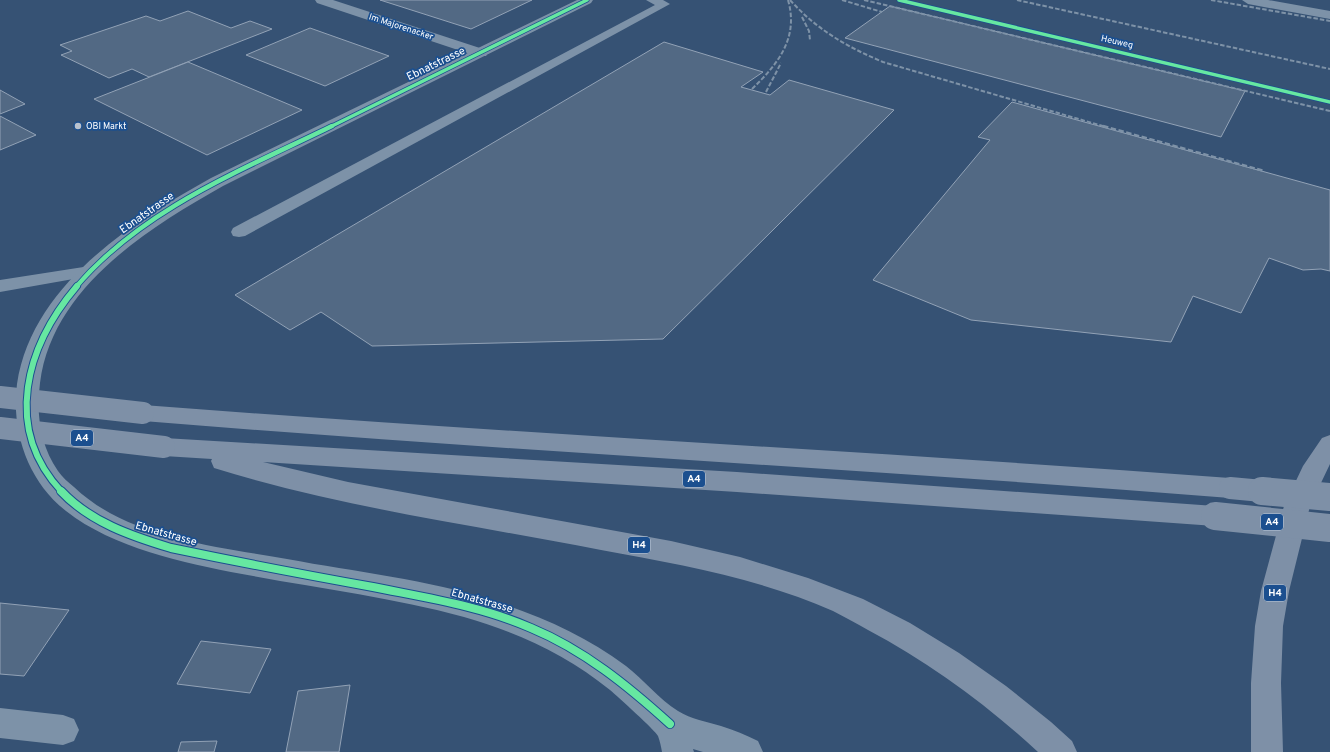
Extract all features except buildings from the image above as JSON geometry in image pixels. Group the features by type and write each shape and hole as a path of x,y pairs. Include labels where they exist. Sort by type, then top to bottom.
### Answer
{"highway":[{"path":"0,397 143,413 321,428 975,468 1330,497"},
{"name":"A4","path":"0,428 168,447 737,482 1215,516 1330,528"},
{"name":"H4","path":"1267,752 1266,683 1269,626 1275,590 1297,506 1312,473 1330,444"},
{"name":"H4","path":"168,447 305,483 647,547 696,557 770,576 832,598 907,636 958,668 986,689 1041,733 1061,752"}],"street":[{"name":"Im Majorenacker","path":"321,0 481,53"},
{"name":"Ebnatstrasse","path":"587,0 186,198 137,231 90,271 57,311 37,348 30,369 26,411 34,452 44,469 68,498 86,512 137,538 210,557 444,600 519,622 552,637 590,658 628,685 674,738 747,752"},
{"path":"1248,0 1330,14"},
{"path":"0,723 63,730"}],"lane":[{"path":"239,232 664,4 652,0"},
{"path":"0,286 90,271"}],"railway":[{"path":"752,89 770,70 784,49 791,26 791,14 788,0"},
{"path":"790,0 810,20 821,28 857,50 883,62 1106,127"},
{"path":"842,0 882,12"},
{"path":"864,0 1330,111"},
{"path":"1017,0 1330,69"},
{"path":"1211,0 1330,21"},
{"path":"802,17 809,31 810,40"},
{"path":"766,92 781,63"},
{"path":"1103,126 1264,171"}],"cycle path":[{"path":"587,0 217,182 166,211 133,233 89,272 67,299 47,328 37,349 27,389 29,429 34,448 42,466 54,483 68,498 80,507 117,529 171,548 421,596 489,612 532,628 570,647 615,677 670,724"},
{"name":"Heuweg","path":"899,0 1330,102"}],"place":[{"name":"OBI Markt","path":"78,126"}]}
